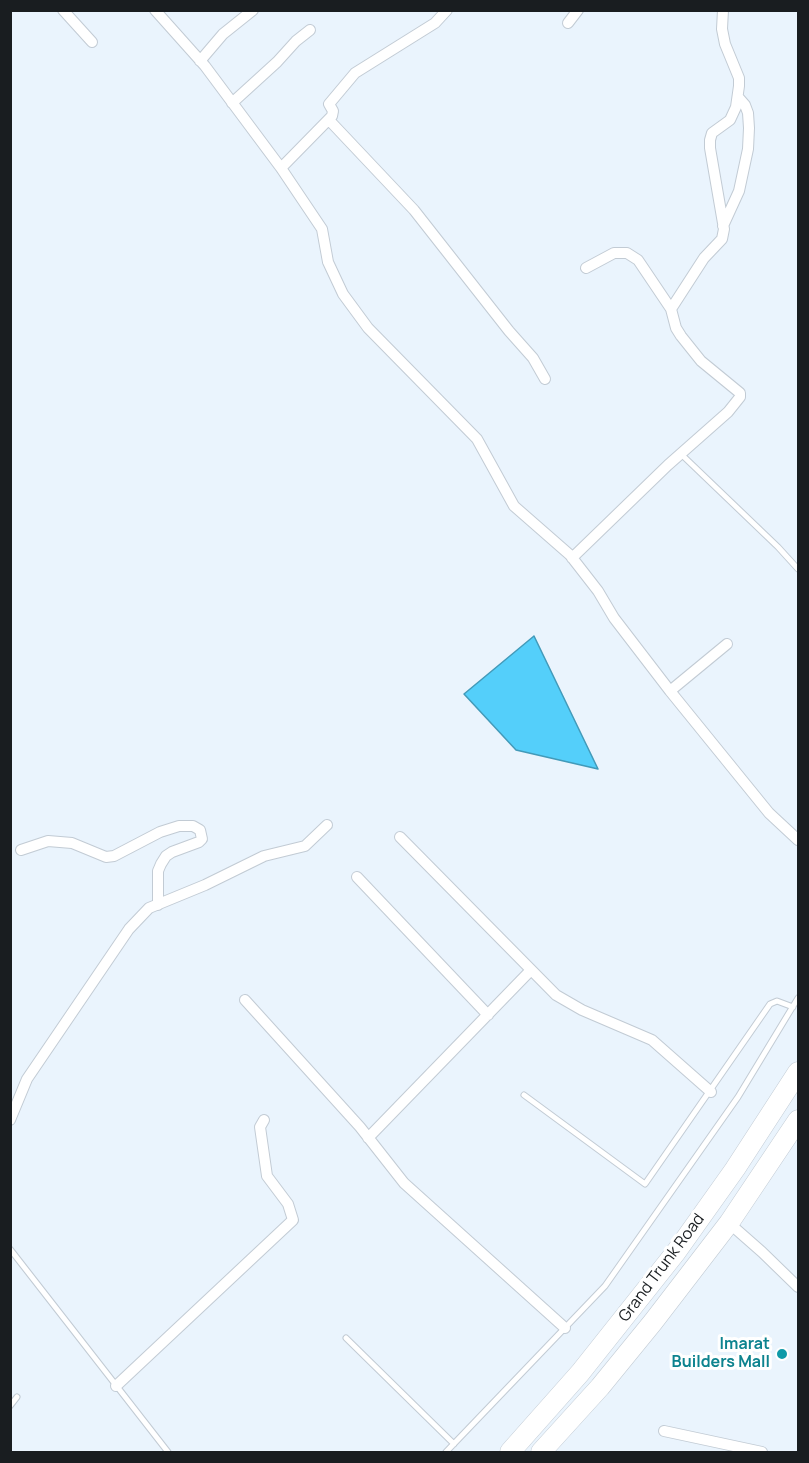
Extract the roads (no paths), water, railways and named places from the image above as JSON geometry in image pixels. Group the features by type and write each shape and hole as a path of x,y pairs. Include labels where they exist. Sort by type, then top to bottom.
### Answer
{"highway":[{"name":"Grand Trunk Road","path":"510,1452 580,1372 676,1252 735,1169 798,1072"},
{"name":"Grand Trunk Road","path":"540,1452 600,1387 729,1223 798,1120"}],"street":[{"path":"63,10 92,42"},
{"path":"172,10 159,14 200,61 232,103 281,168 322,229 328,262 343,294 368,328 477,439 514,506 572,558 670,691 769,813 798,840"},
{"path":"200,61 223,34 253,10"},
{"path":"281,168 328,120 333,113 329,104 355,73 435,23 447,10"},
{"path":"568,23 578,10"},
{"path":"671,309 704,258 722,239 723,226 710,140 712,133 730,120 738,97 739,78 725,44 722,29 723,10"},
{"path":"232,103 310,30"},
{"path":"723,226 739,191 748,149 748,113 746,105 738,97"},
{"path":"328,120 414,210 533,358 545,379"},
{"path":"572,558 728,412 740,397 740,393 701,361 681,336 676,328 671,309 638,260 627,253 614,253 586,268"},
{"path":"670,691 727,644"},
{"path":"10,1120 27,1079 129,928 149,908 205,885 264,856 305,846 327,825"},
{"path":"21,850 48,842 72,843 106,857 114,856 160,832 179,826 193,826 200,830 202,838 199,842 172,852 161,864 158,871 158,905"},
{"path":"400,837 555,995 582,1010 652,1040 711,1092"},
{"path":"357,877 488,1015"},
{"path":"368,1138 531,970"},
{"path":"245,1000 368,1138 404,1183 565,1328"},
{"path":"116,1386 293,1220 288,1204 267,1176 260,1127 264,1120"},
{"path":"729,1223 798,1287"},
{"path":"664,1431 762,1452"}],"lane":[{"path":"681,454 798,569"},
{"path":"446,1452 606,1286 738,1097 798,998"},
{"path":"524,1095 645,1184 770,1004 777,1001 793,1007"},
{"path":"10,1249 168,1452"},
{"path":"346,1338 454,1444"},
{"path":"10,1406 17,1398"}],"water":[{"path":"534,636 598,769 516,750 464,694"}],"place":[{"name":"Imarat Builders Mall","path":"782,1354"}]}
